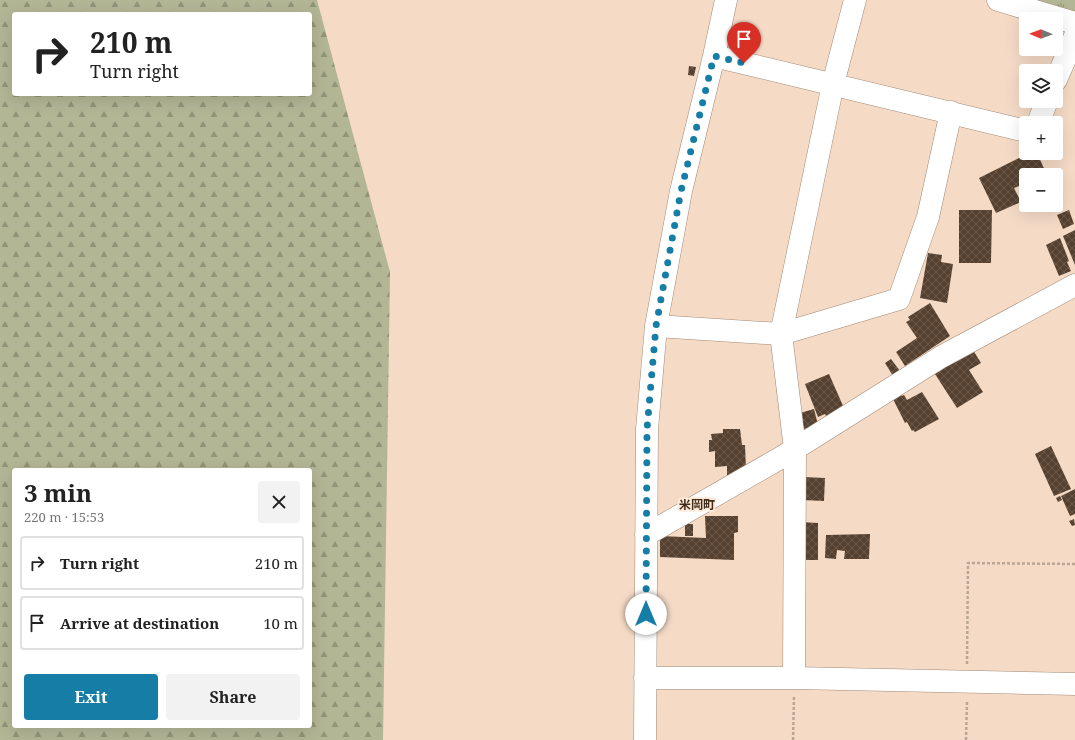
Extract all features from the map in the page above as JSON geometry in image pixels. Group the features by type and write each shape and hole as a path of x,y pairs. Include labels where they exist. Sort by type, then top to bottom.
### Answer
{"street":[{"path":"645,740 647,429 656,326 681,191 726,0"},
{"path":"794,678 795,449 781,334 833,84 854,0"},
{"path":"998,0 1075,23"},
{"path":"1063,64 1075,36"},
{"path":"714,56 1019,129"},
{"path":"656,326 781,334 899,299 928,217 951,112"},
{"path":"646,535 795,449 941,358 1075,285"},
{"path":"646,678 794,678 1075,684"}],"path":[{"path":"966,740 968,563 1075,564"},
{"path":"793,740 794,678"}],"green space":[{"path":"0,0 317,0 390,272 383,740 0,740"},
{"path":"1014,0 1075,0 1075,14"}],"building":[{"path":"689,66 696,67 694,76 688,75"},
{"path":"1019,158 1019,160 1040,160 1044,168 1019,168 1019,186 1014,188 1019,198 1019,203 996,213 979,178"},
{"path":"959,210 992,210 991,263 959,263"},
{"path":"1069,210 1074,224 1063,229 1057,215"},
{"path":"1075,230 1075,265 1063,236"},
{"path":"1060,238 1069,261 1067,262 1071,271 1059,276 1046,245"},
{"path":"928,253 942,255 941,262 953,264 947,303 920,298"},
{"path":"930,303 950,336 905,366 896,352 917,338 906,322 910,320 908,317"},
{"path":"973,350 981,363 969,370 983,392 957,408 933,371"},
{"path":"891,359 900,371 893,376 885,363"},
{"path":"829,374 844,408 826,416 825,414 818,417 805,384"},
{"path":"922,392 939,419 915,432 913,430 912,431 907,422 905,423 892,397 900,393 902,396 904,395 907,400"},
{"path":"814,409 818,425 804,429 800,413"},
{"path":"723,429 740,429 742,445 745,445 746,470 741,475 727,475 727,466 715,467 715,451 709,452 709,440 712,440 711,434 723,433"},
{"path":"1051,446 1071,489 1054,496 1035,454"},
{"path":"803,477 825,478 824,501 802,500"},
{"path":"1075,489 1075,514 1070,516 1061,496"},
{"path":"1060,496 1062,500 1058,502 1056,498"},
{"path":"705,516 738,516 738,532 734,533 734,560 660,557 660,536 706,538"},
{"path":"1074,519 1075,525 1072,526 1069,521"},
{"path":"800,522 818,523 818,560 799,560"},
{"path":"685,524 693,524 693,536 685,536"},
{"path":"870,534 869,559 844,559 845,551 837,550 836,559 825,558 826,535"}],"district":[{"name":"米岡町","path":"697,504"}],"route":[{"path":"646,614 647,429 656,326 681,191 714,56 744,63"}]}
